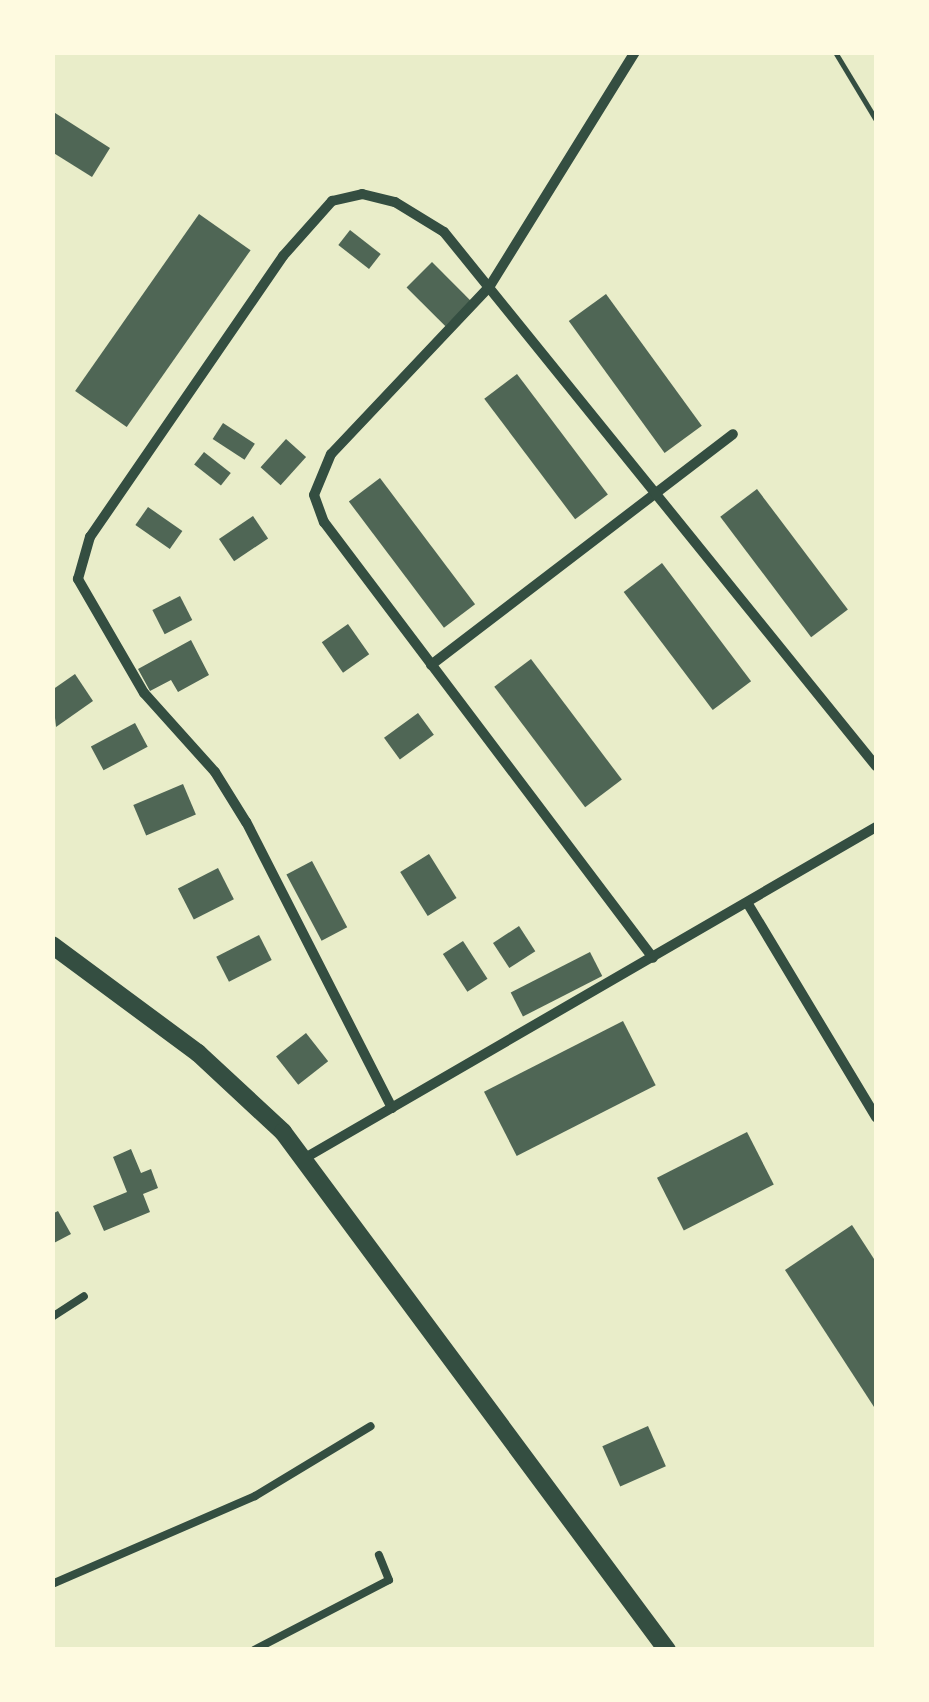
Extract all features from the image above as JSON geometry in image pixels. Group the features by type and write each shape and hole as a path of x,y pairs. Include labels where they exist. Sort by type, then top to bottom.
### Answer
{"street":[{"path":"634,52 490,286 344,439 314,489 324,522 652,958"},
{"path":"392,1108 246,822 214,772 144,694 88,604 78,568 101,522 322,208 362,194 410,208 444,232 876,766"},
{"path":"431,664 733,434"},
{"path":"304,1158 876,827"},
{"path":"748,904 876,1117"},
{"path":"52,946 198,1054 304,1158 667,1650"}],"lane":[{"path":"52,1317 84,1296"},
{"path":"52,1584 254,1496 372,1426"},
{"path":"254,1650 389,1580 379,1555"}],"path":[{"path":"835,52 876,120"}],"building":[{"path":"52,111 110,148 92,177 52,152"},
{"path":"199,214 251,250 127,427 75,391"},
{"path":"350,230 381,254 369,269 338,245"},
{"path":"432,262 471,301 445,326 407,287"},
{"path":"606,294 702,426 665,453 569,321"},
{"path":"517,374 608,495 575,519 484,399"},
{"path":"223,423 255,444 245,460 213,439"},
{"path":"286,439 306,457 281,485 261,467"},
{"path":"204,452 231,473 221,486 194,465"},
{"path":"380,478 475,604 444,628 349,501"},
{"path":"757,489 848,610 811,637 720,517"},
{"path":"148,507 182,531 170,549 135,525"},
{"path":"253,516 268,538 234,561 219,539"},
{"path":"662,563 751,681 713,710 624,592"},
{"path":"180,596 192,620 165,634 152,610"},
{"path":"348,624 369,654 343,673 322,642"},
{"path":"191,640 209,675 178,692 171,680 150,691 138,669"},
{"path":"531,659 622,780 585,807 494,687"},
{"path":"75,674 93,701 56,727 52,690"},
{"path":"418,713 434,735 400,760 384,738"},
{"path":"135,723 148,747 104,770 91,746"},
{"path":"183,784 196,814 146,835 133,805"},
{"path":"429,854 457,898 428,916 400,872"},
{"path":"312,861 347,927 322,941 286,875"},
{"path":"218,868 234,899 194,920 178,888"},
{"path":"519,926 535,951 509,968 493,943"},
{"path":"259,935 272,960 229,982 216,957"},
{"path":"463,941 488,979 467,992 443,954"},
{"path":"590,952 602,976 523,1016 511,992"},
{"path":"623,1021 656,1085 517,1156 484,1092"},
{"path":"306,1033 328,1061 298,1085 276,1056"},
{"path":"747,1132 774,1185 684,1230 657,1178"},
{"path":"131,1149 141,1173 151,1169 158,1188 143,1194 150,1212 104,1231 93,1206 127,1192 113,1157"},
{"path":"58,1211 71,1234 52,1244 52,1214"},
{"path":"852,1225 876,1262 876,1410 785,1270"},
{"path":"648,1426 666,1466 620,1487 602,1446"}]}
